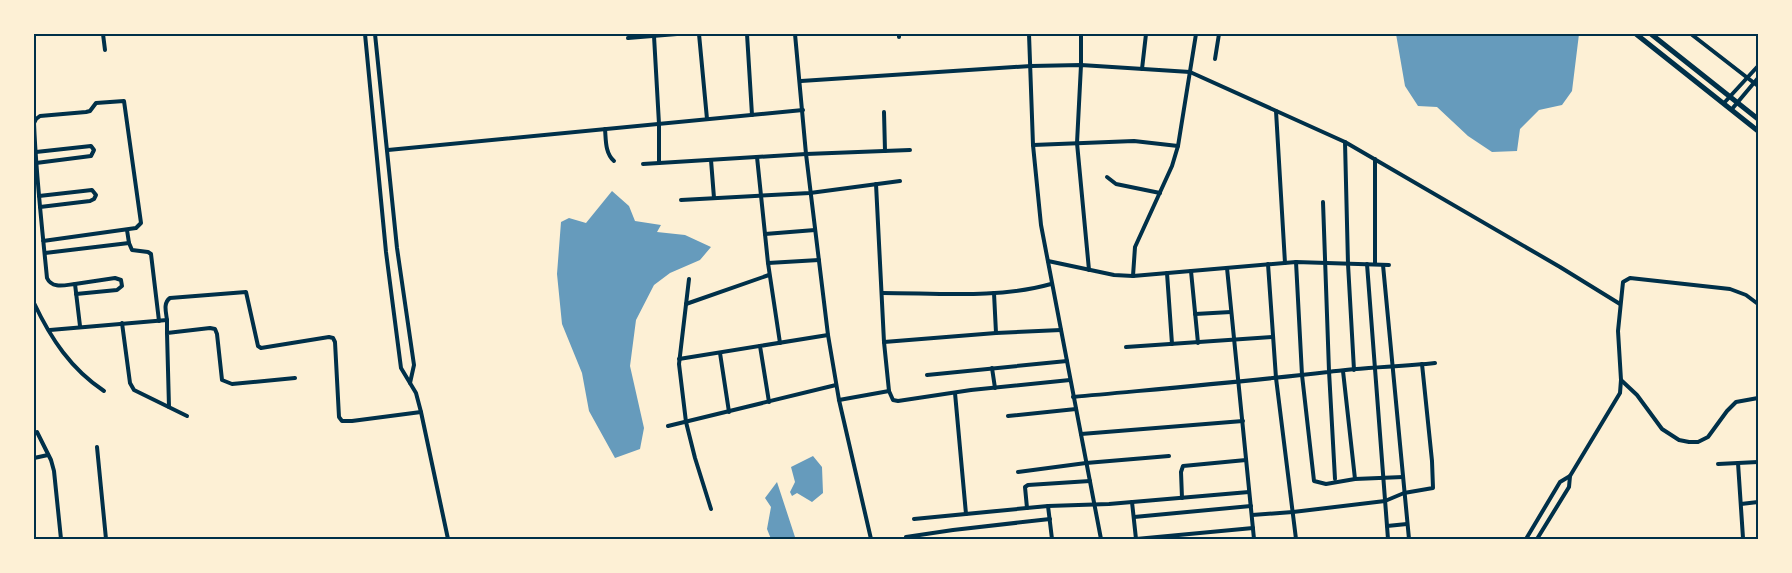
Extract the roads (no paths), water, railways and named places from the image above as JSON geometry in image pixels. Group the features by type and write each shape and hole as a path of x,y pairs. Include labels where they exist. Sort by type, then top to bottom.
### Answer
{"main road":[{"path":"1636,34 1758,131"},
{"path":"1651,34 1758,119"}],"street":[{"path":"103,34 105,50"},
{"path":"365,34 386,252 401,368 416,393 448,539"},
{"path":"376,34 396,248 414,365 410,383"},
{"path":"628,38 677,34"},
{"path":"699,34 707,119"},
{"path":"747,34 752,115"},
{"path":"795,34 810,193 828,335 836,386 871,539"},
{"path":"1029,34 1033,145 1040,216 1101,539"},
{"path":"1081,34 1077,143 1089,270"},
{"path":"1142,69 1146,34"},
{"path":"1133,276 1135,248 1172,166 1178,146 1196,34"},
{"path":"1215,59 1219,34"},
{"path":"1691,34 1758,86"},
{"path":"654,36 659,124 659,163"},
{"path":"800,81 1081,64 1190,72 1345,142 1620,304"},
{"path":"1724,103 1758,66"},
{"path":"1732,109 1758,78"},
{"path":"43,241 127,230 136,228 140,223 124,100 96,103 90,111 86,112 40,116 34,123 43,241 49,283 53,285 75,284 115,278 118,278 122,283 117,290 76,294"},
{"path":"388,150 803,110"},
{"path":"373,111 384,111"},
{"path":"1276,111 1285,263"},
{"path":"884,112 885,151"},
{"path":"606,129 607,151 610,158 614,161"},
{"path":"1033,145 1134,141 1178,146"},
{"path":"1345,142 1348,264 1354,370"},
{"path":"36,152 91,146 94,150 91,156 36,163"},
{"path":"643,164 910,150"},
{"path":"756,157 769,276 780,343"},
{"path":"1375,159 1376,264"},
{"path":"711,160 714,198"},
{"path":"1108,177 1116,184 1160,193"},
{"path":"680,200 810,193 900,181"},
{"path":"876,184 884,342 889,391 893,400 898,401 1070,380"},
{"path":"39,196 92,190 96,195 90,201 40,207"},
{"path":"1323,202 1329,372 1336,479"},
{"path":"127,230 132,250 151,254 159,321"},
{"path":"765,234 815,230"},
{"path":"45,253 129,242"},
{"path":"768,264 819,260"},
{"path":"1048,261 1114,275 1133,276 1296,262 1389,265"},
{"path":"1296,262 1302,376 1314,481 1326,484 1355,479 1403,477"},
{"path":"1268,264 1276,378 1296,539"},
{"path":"1367,264 1388,539"},
{"path":"1383,265 1409,539"},
{"path":"1227,268 1254,539"},
{"path":"1191,271 1198,343"},
{"path":"1167,273 1172,344"},
{"path":"686,304 769,276"},
{"path":"1537,539 1569,487 1570,476 1617,399 1621,388 1618,341 1623,282 1630,278 1730,289 1746,295 1758,304"},
{"path":"689,279 680,359 686,422 694,458 711,509"},
{"path":"75,284 80,326"},
{"path":"882,293 994,293 1035,289 1052,284"},
{"path":"169,407 165,304 167,301 170,298 246,292 258,346 261,348 329,337 333,338 336,342 339,417 342,421 421,412"},
{"path":"994,293 996,333"},
{"path":"34,302 57,343 79,373 104,391"},
{"path":"1195,314 1231,312"},
{"path":"50,330 167,320"},
{"path":"122,323 130,383 134,390 187,416"},
{"path":"167,333 215,329 222,380 226,382 232,384 295,378"},
{"path":"884,342 1061,330"},
{"path":"680,359 828,335"},
{"path":"1126,347 1273,337"},
{"path":"760,346 769,402"},
{"path":"720,353 729,412"},
{"path":"927,375 1067,361"},
{"path":"1073,397 1434,363"},
{"path":"1252,515 1385,501 1404,493 1433,488 1422,364"},
{"path":"992,368 996,388"},
{"path":"1344,371 1355,479"},
{"path":"1621,380 1637,396 1662,429 1679,440 1689,442 1698,442 1708,437 1726,410 1736,402 1758,398"},
{"path":"668,426 836,386"},
{"path":"839,400 889,391"},
{"path":"955,393 966,514"},
{"path":"1008,416 1076,408"},
{"path":"1081,434 1242,421"},
{"path":"37,432 48,455 56,480 61,539"},
{"path":"97,447 106,539"},
{"path":"34,458 48,455"},
{"path":"1018,472 1086,463 1169,456"},
{"path":"1182,498 1181,472 1183,466 1246,460"},
{"path":"1718,464 1758,462"},
{"path":"1738,463 1743,538"},
{"path":"1526,539 1560,482 1570,476"},
{"path":"1027,508 1024,490 1028,484 1090,481"},
{"path":"914,519 1048,506 1132,502 1249,492"},
{"path":"1132,502 1136,539 1253,528"},
{"path":"1741,504 1758,502"},
{"path":"1048,506 1052,539"},
{"path":"1134,517 1251,506"},
{"path":"906,537 1050,519"},
{"path":"1387,526 1407,524"}],"water":[{"path":"1396,34 1579,34 1572,91 1562,105 1539,110 1520,129 1517,151 1492,152 1468,136 1437,107 1418,106 1405,86"},
{"path":"612,191 629,206 635,221 661,225 657,232 685,235 711,247 700,260 670,273 654,285 636,320 630,366 644,428 640,449 615,458 589,411 582,373 562,324 557,274 561,222 569,218 586,223"},
{"path":"813,456 822,467 823,493 812,502 797,493 792,496 790,492 795,482 791,467"},
{"path":"777,482 795,537 789,539 771,539 767,529 771,507 765,498"}]}
